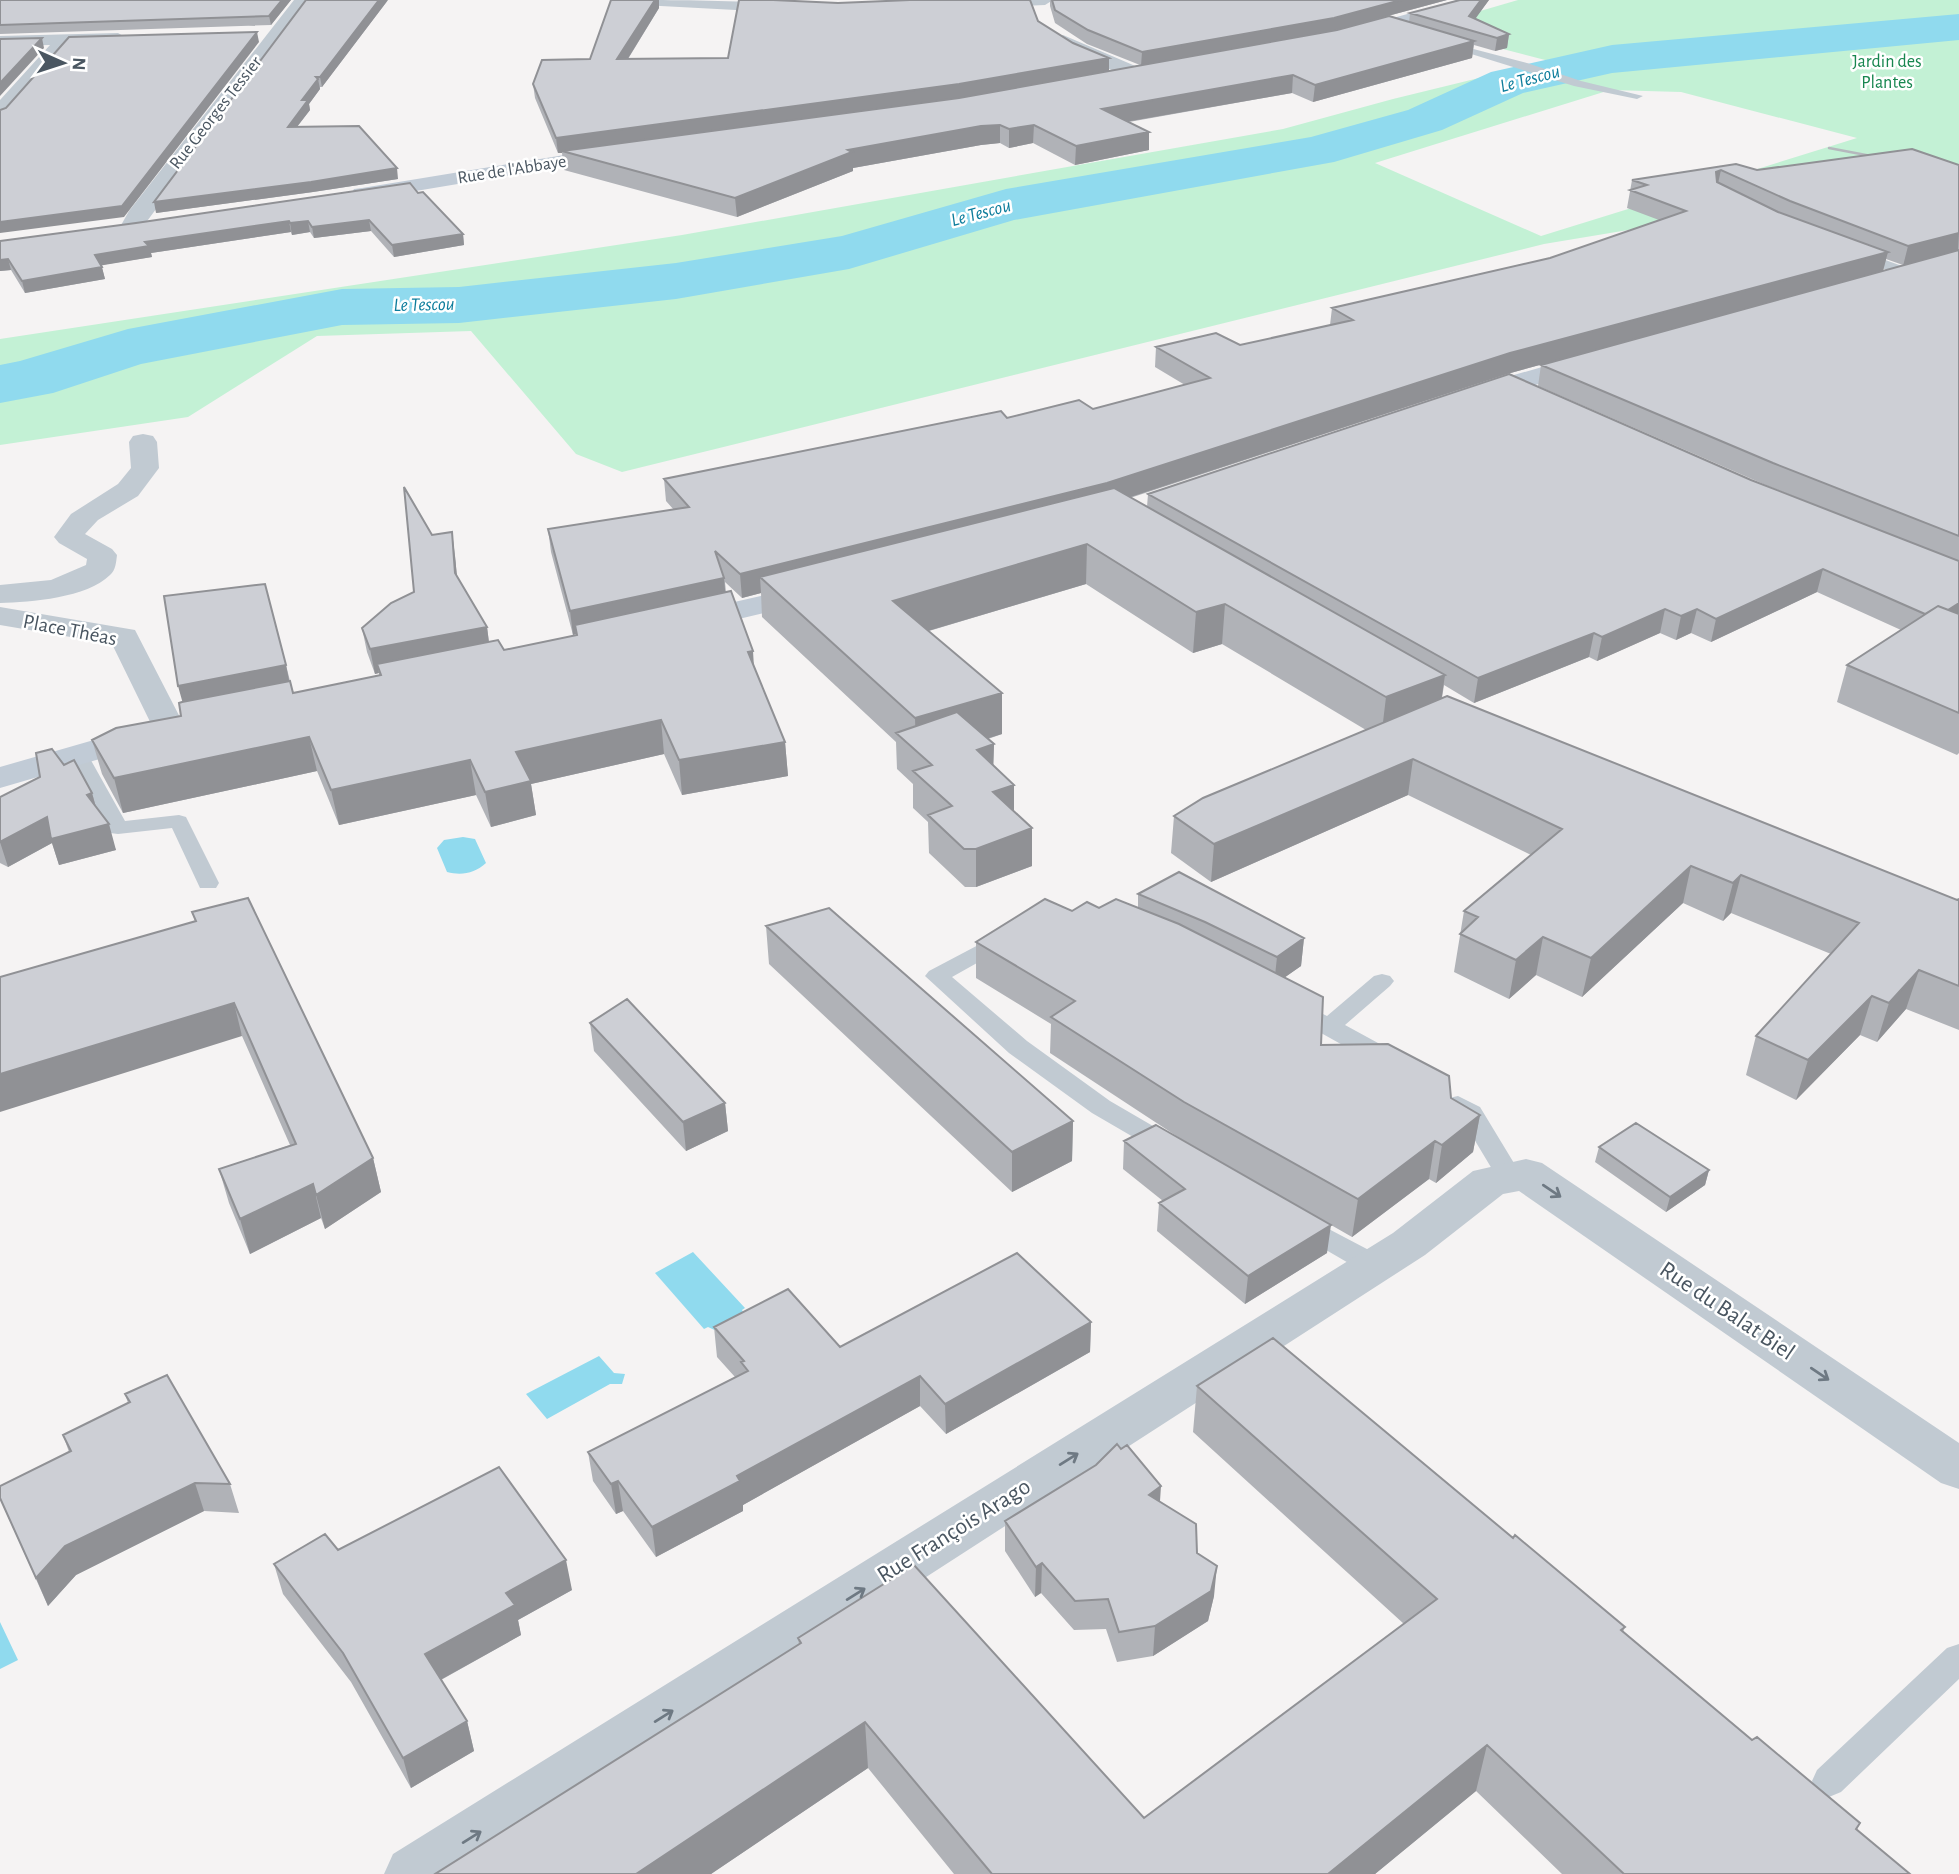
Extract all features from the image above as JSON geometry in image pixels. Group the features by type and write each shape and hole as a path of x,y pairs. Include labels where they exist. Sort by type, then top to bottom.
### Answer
{"main road":[{"path":"1335,39 1395,29 1467,1"},
{"path":"1104,82 1147,74"},
{"name":"Rue de l'Abbaye","path":"338,197 627,151"},
{"path":"105,230 156,223"},
{"path":"1868,284 1921,270"},
{"path":"1453,402 1615,354"},
{"path":"664,627 834,588"},
{"path":"0,778 183,725"}],"street":[{"name":"Rue Georges Tessier","path":"131,227 303,0"},
{"path":"642,0 812,8"},
{"path":"1037,0 1044,24 1080,50 1147,74"},
{"path":"957,4 1045,0"},
{"path":"251,33 278,33"},
{"path":"0,41 131,37"},
{"path":"0,111 64,40"},
{"path":"1507,384 1542,400"},
{"path":"0,594 35,593 82,581 100,569 102,555 69,537 76,524 89,512 129,489 145,468 143,442"},
{"name":"Place Théas","path":"0,616 124,637 183,725"},
{"name":"Rue du Balat Biel","path":"1500,1180 1526,1174 1959,1469"},
{"name":"Rue François Arago","path":"414,1874 1409,1244 1500,1180"}],"lane":[{"path":"1427,38 1523,65 1578,84 1637,96"},
{"path":"1844,249 1921,270"},
{"path":"78,755 118,828 180,821 208,883"},
{"path":"1024,927 937,976 1018,1047 1101,1107 1184,1156"},
{"path":"1329,1026 1382,981"},
{"path":"1269,995 1365,1045 1408,1072"},
{"path":"1440,1093 1471,1113 1500,1180"},
{"path":"1279,1210 1374,1265"},
{"path":"1829,1781 1959,1658"}],"green space":[{"name":"Jardin des Plantes","path":"1518,0 1959,0 1959,168 1922,181 1544,244 622,472 576,454 471,331 317,336 188,417 0,445 0,339 682,235 1283,129 1549,61 1422,28","holes":["1610,90 1681,92 1857,138 1541,236 1375,163"]}],"water":[{"path":"463,837 475,839 486,863 468,873 447,872 437,848 444,840"},
{"path":"693,1252 745,1308 742,1310 744,1314 719,1332 708,1327 704,1329 655,1273"},
{"path":"599,1356 614,1373 625,1374 622,1384 610,1384 547,1419 526,1394"},
{"path":"0,1622 18,1660 0,1669"}],"building":[{"path":"0,0 282,0 269,16 0,25"},
{"path":"306,0 379,0 320,77 316,77 318,79 302,100 308,100 288,127 359,126 397,168 154,202"},
{"path":"611,0 655,0 617,59 728,58 739,0 838,3 1030,0 1038,21 1073,43 1109,58 959,84 556,138 533,84 542,60 590,59"},
{"path":"1052,0 1401,0 1334,18 1142,52 1088,30 1055,10"},
{"path":"1460,0 1481,0 1469,16 1509,34 1497,38 1410,13"},
{"path":"1389,16 1474,41 1315,85 1293,75 1102,109 1149,132 1076,146 1034,125 1009,129 1000,125 848,150 852,152 735,198 562,151 959,98 1337,30"},
{"path":"257,32 122,206 0,222 0,110 6,108 69,37"},
{"path":"42,38 0,83 0,39"},
{"path":"1912,149 1959,165 1959,233 1908,246 1790,201 1721,170 1716,172 1717,182 1778,212 1888,252 1510,353 1107,483 740,574 715,551 724,578 570,611 548,529 689,507 664,479 1001,411 1007,418 1079,400 1093,409 1210,378 1156,347 1216,333 1240,345 1353,320 1332,308 1550,258 1686,211 1630,190 1647,185 1632,180 1736,164 1757,170"},
{"path":"410,183 418,193 423,192 463,234 392,245 369,220 312,227 308,221 289,221 145,242 149,246 95,255 102,267 22,281 8,259 0,260 0,241"},
{"path":"1959,250 1959,536 1773,463 1541,365"},
{"path":"1509,374 1751,480 1959,561 1959,603 1948,610 1938,606 1925,614 1823,569 1716,619 1697,609 1681,616 1665,609 1602,637 1594,633 1478,678 1148,494"},
{"path":"404,487 432,535 452,532 455,573 487,627 370,649 362,628 391,603 414,592"},
{"path":"1114,488 1445,675 1386,697 1225,604 1196,612 1087,544 893,601 1002,693 915,718 760,577"},
{"path":"265,584 286,665 178,686 164,596"},
{"path":"731,591 753,651 748,652 785,742 679,760 661,720 516,752 531,781 485,792 470,760 331,790 309,737 114,778 92,740 116,728 181,716 179,703 182,702 290,681 293,693 381,675 377,664 498,640 504,650 577,635 575,625"},
{"path":"1938,606 1959,614 1959,713 1847,665"},
{"path":"1447,696 1959,899 1959,986 1919,970 1889,1003 1872,996 1808,1060 1756,1036 1859,923 1741,875 1733,883 1691,866 1591,958 1543,937 1516,960 1460,934 1478,917 1464,911 1562,829 1413,759 1214,844 1174,816 1203,798"},
{"path":"957,712 994,744 977,750 1014,785 993,792 1032,828 976,849 964,849 928,815 952,806 913,771 932,765 896,733"},
{"path":"52,749 64,765 74,760 92,793 87,795 109,824 51,839 47,817 0,842 0,797 40,777 36,753"},
{"path":"1179,872 1304,938 1277,957 1205,922 1138,894"},
{"path":"248,898 373,1158 316,1195 313,1184 240,1219 219,1169 296,1144 234,1003 0,1074 0,977 196,921 192,912"},
{"path":"1045,899 1072,911 1087,902 1099,908 1116,899 1179,924 1323,997 1321,1045 1388,1044 1449,1076 1451,1098 1480,1115 1442,1145 1435,1141 1358,1199 1184,1102 1051,1017 1075,1001 976,942"},
{"path":"829,908 1073,1121 1012,1152 766,926"},
{"path":"627,999 725,1103 683,1122 590,1023"},
{"path":"1636,1123 1709,1170 1670,1197 1599,1147"},
{"path":"1156,1125 1331,1225 1248,1276 1159,1203 1185,1189 1124,1141"},
{"path":"1017,1253 1091,1322 945,1404 920,1376 737,1476 740,1481 652,1527 618,1481 611,1484 588,1452 748,1371 741,1362 744,1361 714,1327 788,1289 840,1347"},
{"path":"1273,1338 1513,1538 1515,1535 1625,1627 1621,1630 1752,1740 1757,1737 1860,1823 1856,1829 1910,1874 1624,1874 1487,1745 1328,1874 992,1874 865,1722 636,1874 435,1874 801,1643 798,1638 914,1565 1144,1818 1437,1599 1197,1386"},
{"path":"167,1375 230,1484 195,1483 65,1546 36,1578 0,1498 0,1486 71,1451 63,1435 130,1402 125,1394"},
{"path":"1117,1444 1121,1449 1127,1445 1161,1486 1149,1495 1196,1524 1197,1553 1217,1566 1211,1591 1155,1626 1119,1632 1108,1599 1075,1601 1042,1563 1036,1567 1005,1521 1096,1465"},
{"path":"499,1467 566,1560 506,1593 515,1605 425,1654 467,1721 403,1758 343,1653 274,1564 325,1534 338,1550"}],"waterway":[{"name":"Le Tescou","path":"0,384 30,379 128,348 342,307 459,305 676,281 849,252 1006,205 1316,151 1425,120 1508,82 1612,59 1959,27"}],"railway":[{"path":"1829,148 1887,159"}]}
